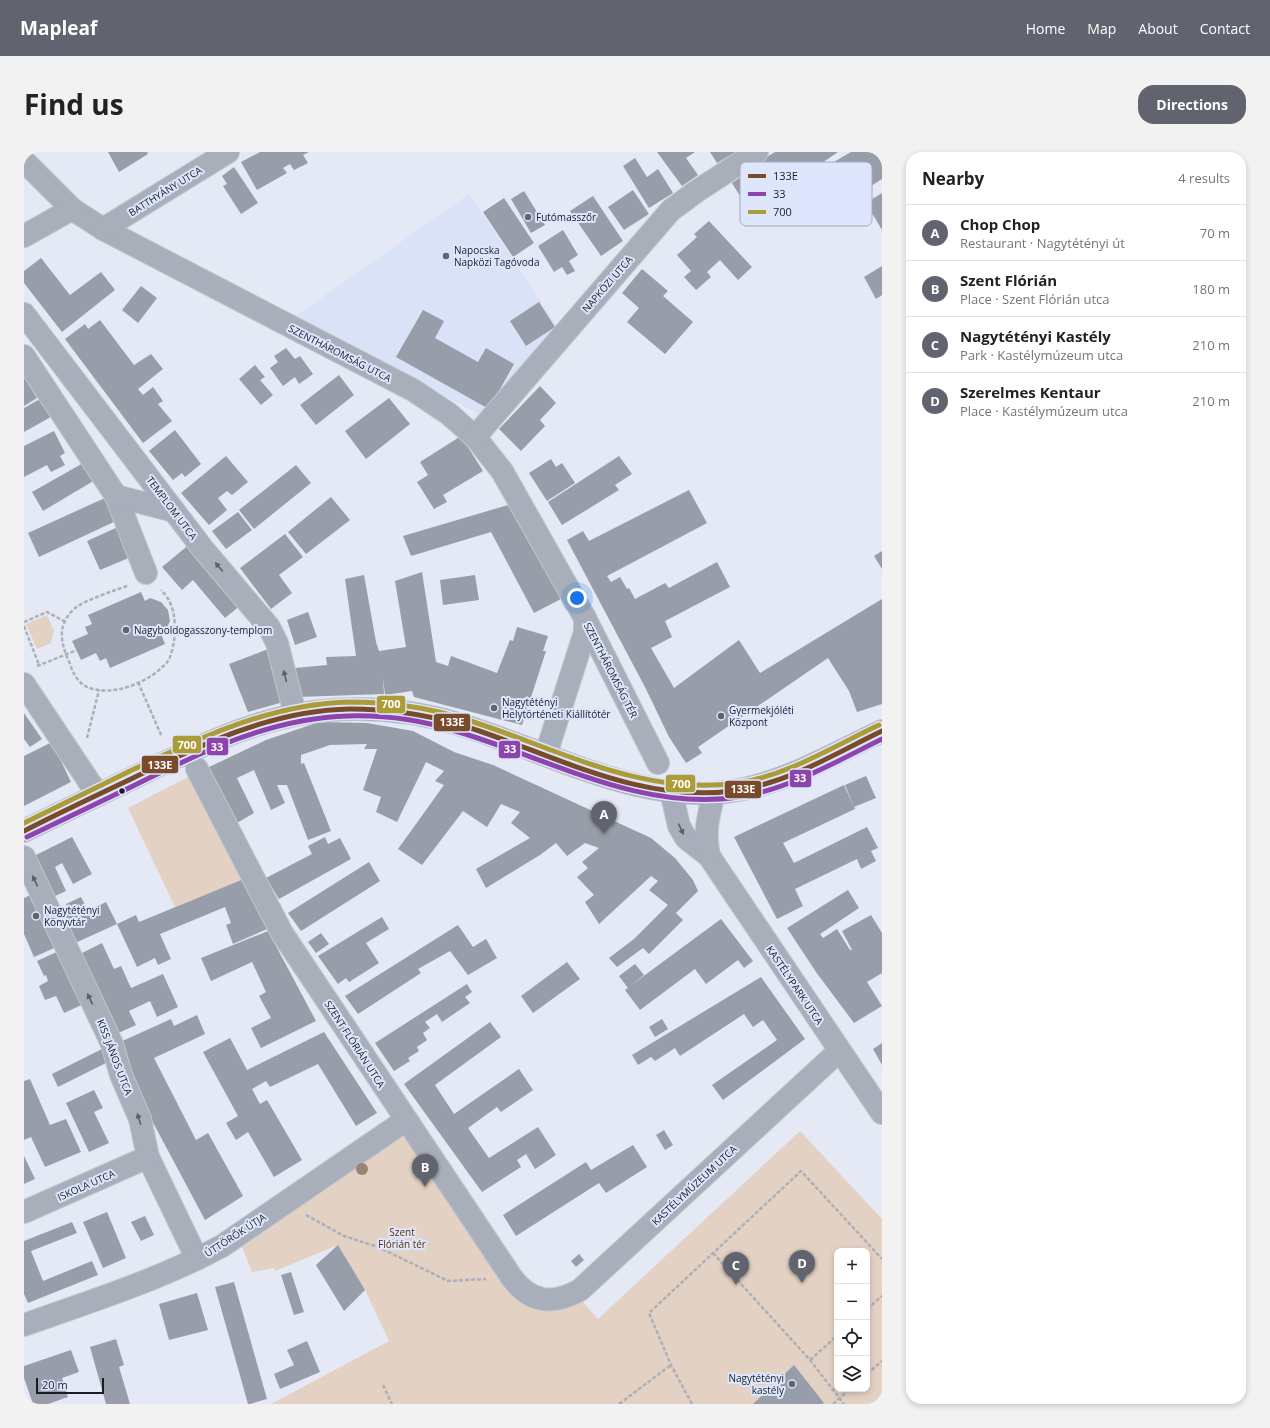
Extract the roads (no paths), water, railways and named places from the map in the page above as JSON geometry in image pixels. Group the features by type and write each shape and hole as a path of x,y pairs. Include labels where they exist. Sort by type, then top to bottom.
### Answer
{"main road":[{"path":"24,831 227,735 260,723 295,714 332,710 375,709 421,715 457,723 623,781 671,791 738,791 764,784 816,763 882,731"}],"street":[{"name":"BATTHYÁNY UTCA","path":"103,229 228,152"},
{"name":"NAPKÖZI UTCA","path":"742,162 757,152"},
{"name":"SZENTHÁROMSÁG UTCA","path":"24,161 72,209 103,229 413,390 449,414 475,437 502,471 584,618"},
{"name":"NAPKÖZI UTCA","path":"475,437 671,210 740,163"},
{"path":"24,236 72,209"},
{"name":"TEMPLOM UTCA","path":"24,314 203,549 269,627 277,643 295,714"},
{"path":"24,356 116,496 138,578"},
{"path":"116,496 174,511"},
{"name":"SZENTHÁROMSÁG TÉR","path":"546,754 585,632 584,618"},
{"name":"SZENTHÁROMSÁG TÉR","path":"584,618 658,763"},
{"path":"24,684 98,795"},
{"name":"SZENT FLÓRIÁN UTCA","path":"197,769 249,873 282,933 518,1286 528,1295 541,1299"},
{"name":"KASTÉLYPARK UTCA","path":"671,791 679,826 686,838 709,856 882,1113"},
{"name":"KASTÉLYPARK UTCA","path":"709,856 705,836 714,792"},
{"name":"KISS JÁNOS UTCA","path":"24,857 112,1044 120,1075 140,1119 148,1157 197,1259"},
{"name":"KASTÉLYMÚZEUM UTCA","path":"541,1299 556,1299 570,1296 580,1290 839,1051"},
{"name":"ÚTTÖRŐK ÚTJA","path":"24,1325 139,1284 197,1259 222,1246 406,1120"},
{"name":"ISKOLA UTCA","path":"24,1212 148,1157"}],"place":[{"name":"Futómasszőr","path":"528,217"},
{"name":"Napocska Napközi Tagóvoda","path":"446,256"},
{"name":"Nagyboldogasszony-templom","path":"126,630"},
{"name":"Nagytétényi Helytörténeti Kiállítótér","path":"494,708"},
{"name":"Gyermekjóléti Központ","path":"721,716"},
{"name":"Chop Chop","path":"604,834"},
{"name":"Nagytétényi Könyvtár","path":"36,916"},
{"name":"Szent Flórián","path":"425,1187"},
{"name":"Szerelmes Kentaur","path":"802,1283"},
{"name":"Nagytétényi Kastély","path":"736,1285"},
{"name":"Nagytétényi kastély","path":"792,1384"}],"park label":[{"name":"Szent Flórián tér","path":"402,1238"}]}
